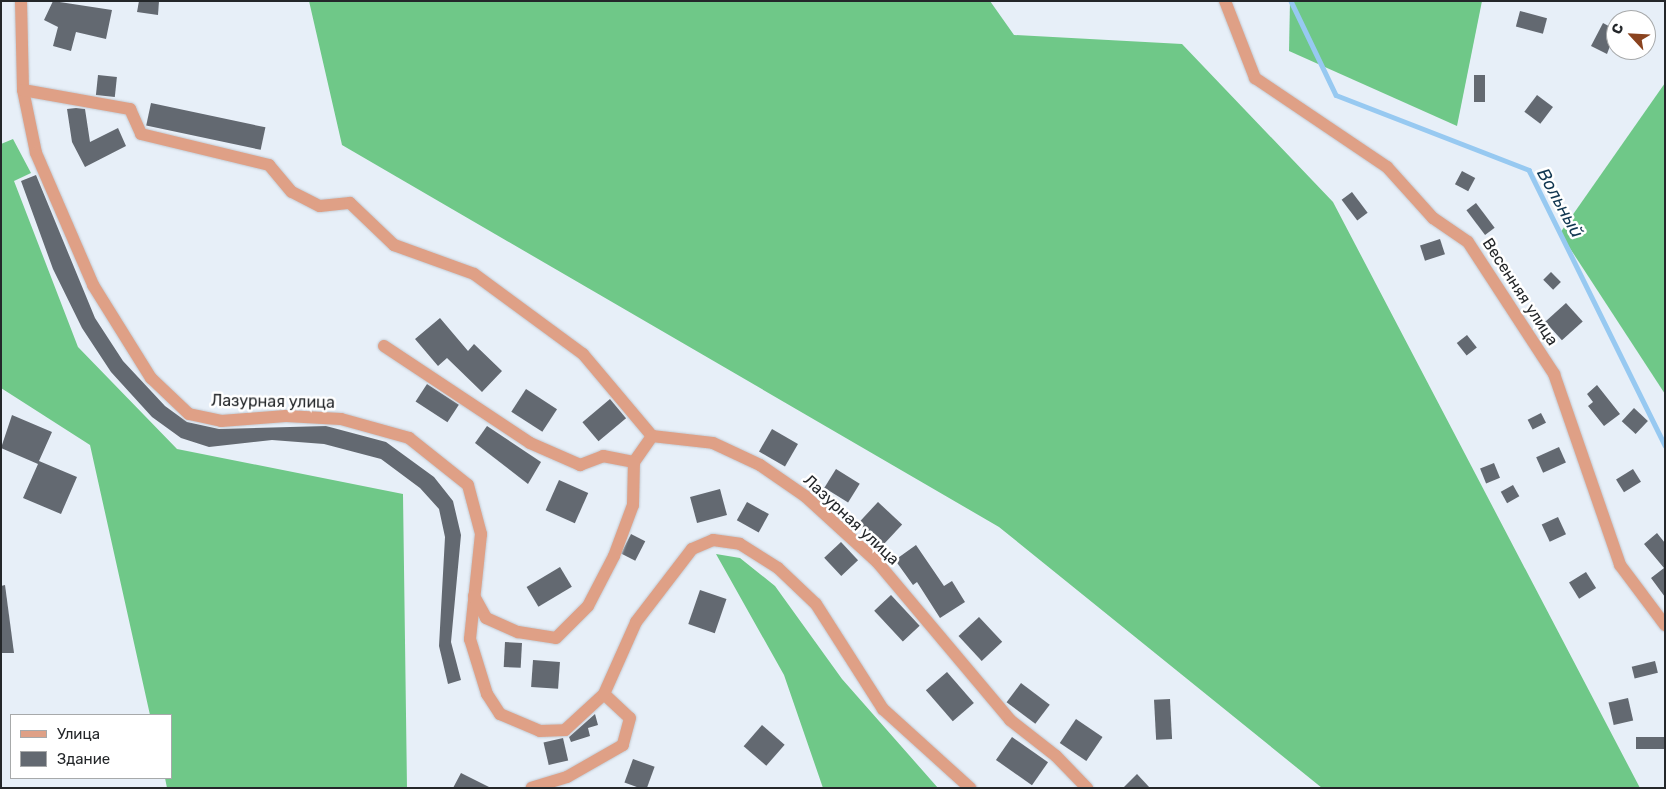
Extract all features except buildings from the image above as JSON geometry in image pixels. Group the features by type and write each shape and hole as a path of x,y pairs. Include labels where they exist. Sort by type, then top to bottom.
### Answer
{"street":[{"name":"Лазурная улица","path":"21,1 24,90 36,153 93,285 151,378 189,414 221,420 286,416 340,419 410,438 468,485 480,534 470,639 487,694 500,714 540,731 565,730 604,694 636,622 692,549 713,540 740,544 778,568 816,604 883,709 970,788"},
{"name":"Весенняя улица","path":"1225,1 1255,78 1387,167 1433,218 1468,242 1554,374 1620,565 1665,625"},
{"path":"24,90 130,109 141,134 269,165 292,192 320,206 350,203 394,245 474,274 583,354 652,436 634,462 632,505 614,556 588,606 556,638 518,632 486,618 474,596"},
{"path":"384,346 530,443 580,465 603,456 634,462"},
{"name":"Лазурная улица","path":"652,436 713,443 760,465 805,496 878,562 1010,720 1056,756 1087,788"},
{"path":"532,788 567,777 624,745 630,718 604,694"}],"green space":[{"path":"309,1 990,1 1014,35 1182,44 1333,202 1640,788 1322,788 999,527 342,145"},
{"path":"1290,1 1482,1 1457,126 1289,51"},
{"path":"1665,83 1665,394 1560,233"},
{"path":"13,139 31,173 14,181 78,347 177,449 403,494 407,788 167,788 165,779 172,779 172,714 150,714 90,445 1,388 1,144"},
{"path":"716,554 740,558 775,586 842,679 938,788 823,788 784,675"}],"waterway":[{"name":"Вольный","path":"1291,1 1336,95 1529,170 1665,445"}]}
